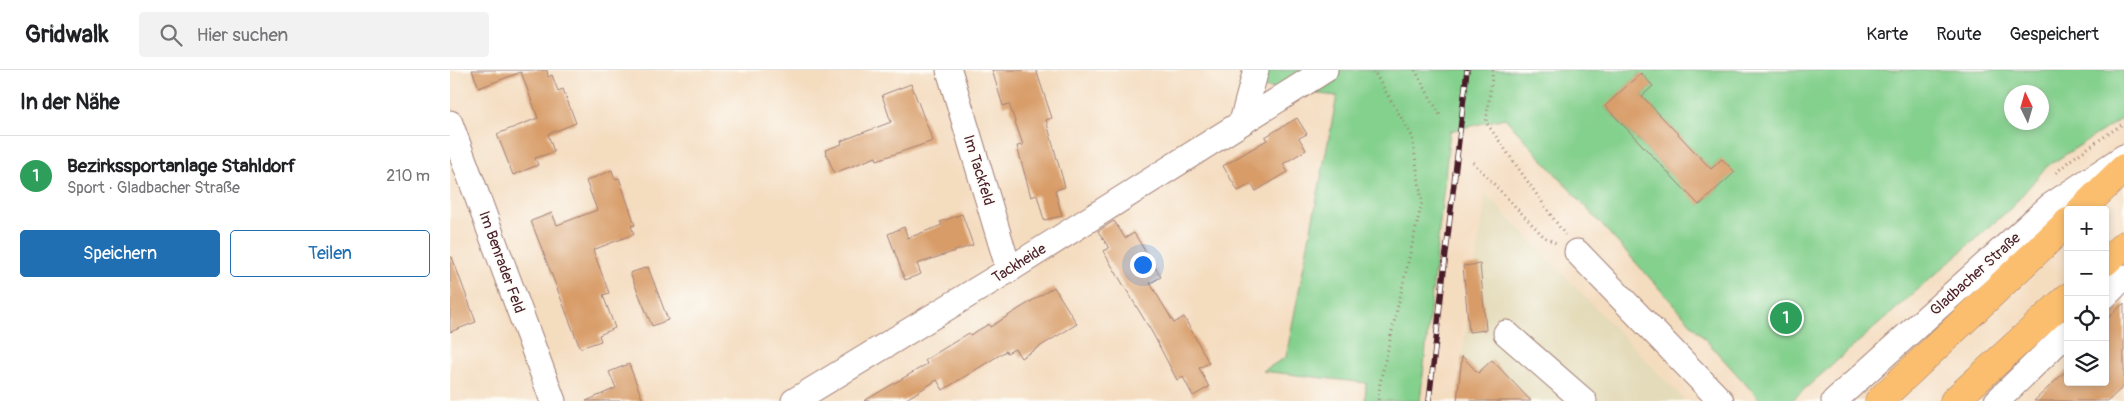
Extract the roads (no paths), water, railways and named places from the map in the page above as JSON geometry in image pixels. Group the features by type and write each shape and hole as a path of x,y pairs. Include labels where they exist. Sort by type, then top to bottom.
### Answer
{"main road":[{"path":"2085,206 2124,168"},
{"name":"Gladbacher Straße","path":"1879,401 2064,226"},
{"path":"2109,258 2124,245"},
{"path":"1954,401 2064,300"}],"street":[{"name":"Im Tackfeld","path":"949,70 1009,270"},
{"path":"1242,122 1256,70"},
{"name":"Tackheide","path":"794,401 1009,270 1325,70"},
{"name":"Im Benrader Feld","path":"450,123 553,401"},
{"name":"Gladbacher Straße","path":"1834,401 2050,206 2124,157"},
{"path":"1577,252 1721,401"},
{"path":"2109,292 2124,277"},
{"path":"1506,333 1584,401"},
{"path":"1997,401 2064,336"}],"railway":[{"path":"1429,401 1467,70"}],"place":[{"name":"Bezirkssportanlage Stahldorf","path":"1786,318"}]}
